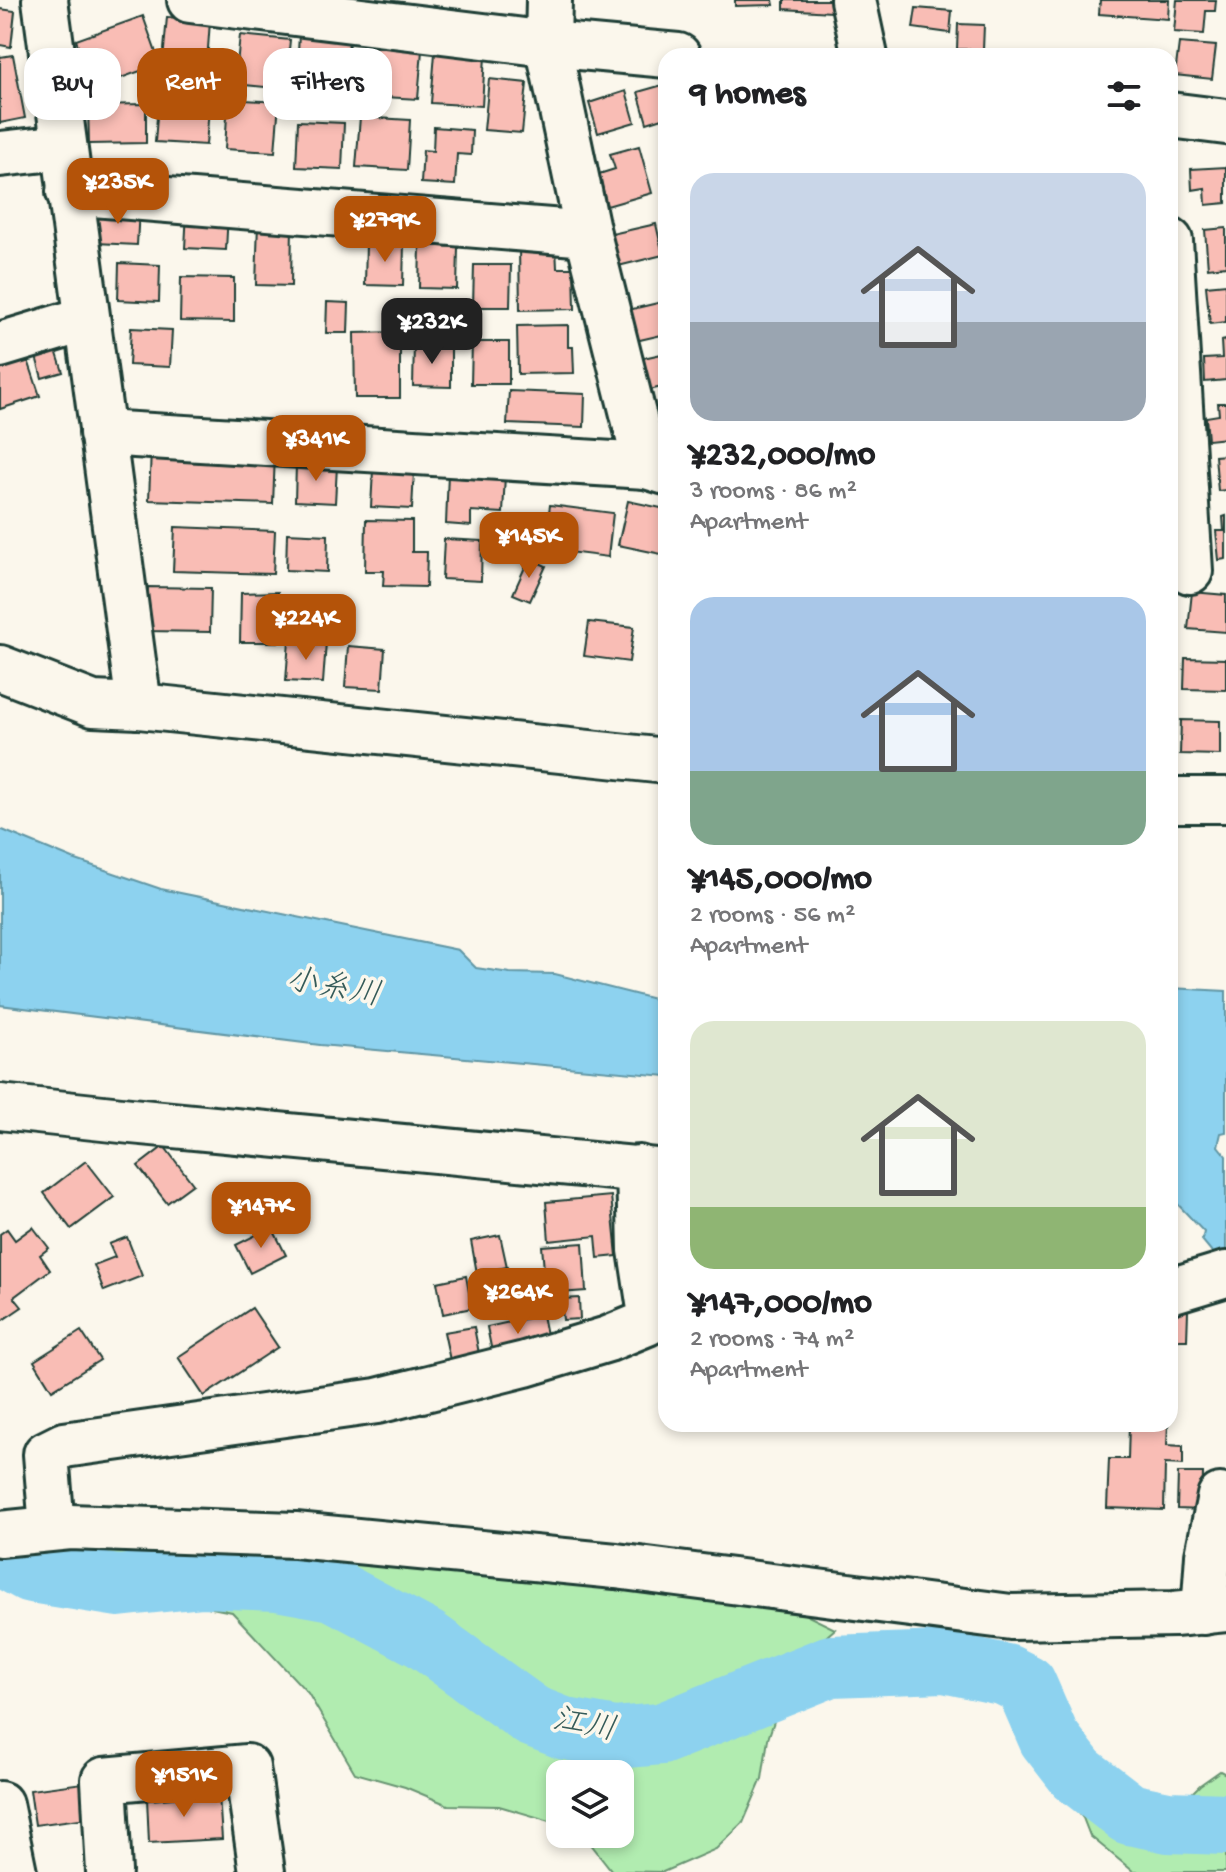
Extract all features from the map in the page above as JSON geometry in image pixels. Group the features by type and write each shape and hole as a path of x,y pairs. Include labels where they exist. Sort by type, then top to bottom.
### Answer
{"street":[{"path":"45,0 139,706"},
{"path":"190,0 548,44 658,54"},
{"path":"102,433 656,469 588,234 548,44 549,0"},
{"path":"853,0 863,48"},
{"path":"1178,116 1226,122"},
{"path":"0,154 64,147"},
{"path":"69,192 588,234"},
{"path":"0,345 86,319"},
{"path":"1178,347 1195,571"},
{"path":"0,668 93,704 139,706 658,760"},
{"path":"1178,800 1226,800"},
{"path":"0,1107 652,1170 641,1250 650,1309 647,1323 608,1339 429,1390 377,1401 64,1445 46,1454 26,1531 100,1528 326,1538 616,1566 1011,1617 1215,1610 1208,1555 1220,1496"},
{"path":"1178,1289 1226,1274"},
{"path":"109,1872 104,1780 247,1767 262,1872"},
{"path":"0,1804 14,1872"}],"green space":[{"path":"105,1542 225,1542 792,1608 835,1629 812,1649 786,1686 768,1739 762,1779 743,1823 716,1849 663,1872 612,1871 594,1848 634,1848 634,1760 546,1760 546,1820 499,1806 448,1805 405,1787 355,1773 308,1693 232,1612 161,1598 106,1606 73,1598 51,1567"},
{"path":"1046,1698 1072,1731 1088,1770 1120,1792 1154,1808 1181,1804 1220,1771 1226,1774 1226,1872 1134,1872 1090,1836 1083,1818 1051,1775 1031,1732 1025,1702"}],"water":[{"name":"小糸川","path":"0,829 73,859 161,889 458,950 476,968 510,973 555,974 658,1000 658,1075 320,1045 0,1005"},
{"path":"1178,988 1226,991 1226,1132 1221,1133 1218,1146 1226,1156 1226,1262 1221,1263 1202,1240 1204,1232 1178,1204"}],"building":[{"path":"735,0 773,0 774,5 735,6"},
{"path":"784,0 832,0 831,12 784,9"},
{"path":"1100,0 1169,0 1168,19 1099,14"},
{"path":"1177,0 1216,0 1215,11 1206,11 1204,34 1174,32"},
{"path":"916,8 952,11 950,33 913,28"},
{"path":"0,9 15,11 11,47 0,45"},
{"path":"143,16 154,48 137,48 137,72 121,78 121,48 79,48 76,40"},
{"path":"167,17 210,21 208,48 164,48"},
{"path":"958,24 984,25 983,48 957,48"},
{"path":"240,35 290,40 289,48 263,48 263,87 247,85 247,48 239,48"},
{"path":"299,35 349,39 348,48 298,48"},
{"path":"1179,43 1216,46 1212,79 1178,75"},
{"path":"371,46 422,50 418,99 392,97 392,48"},
{"path":"435,53 485,56 482,106 431,103"},
{"path":"13,55 24,118 0,123 0,57"},
{"path":"489,79 527,83 522,133 484,130"},
{"path":"658,86 658,120 647,123 638,92"},
{"path":"626,91 635,122 598,133 589,103"},
{"path":"247,100 263,101 263,120 278,120 275,152 225,149 227,120 247,120"},
{"path":"121,104 137,104 137,120 146,120 146,143 89,144 88,120 121,120"},
{"path":"157,120 208,120 206,145 155,142"},
{"path":"360,120 410,120 407,170 356,167"},
{"path":"298,121 344,123 342,169 296,167"},
{"path":"434,127 472,130 471,155 457,154 455,185 421,183 423,150 433,151"},
{"path":"639,146 652,193 607,206 599,174 615,169 610,154"},
{"path":"1226,167 1226,203 1206,205 1205,188 1192,190 1191,169"},
{"path":"98,206 139,208 137,245 96,243"},
{"path":"187,211 228,213 226,250 185,248"},
{"path":"258,222 292,224 291,286 256,285"},
{"path":"656,224 658,256 610,268 603,236"},
{"path":"1226,228 1226,266 1208,268 1205,230"},
{"path":"366,243 404,243 403,286 365,285"},
{"path":"420,245 458,247 457,289 419,288"},
{"path":"519,247 556,247 557,268 574,268 575,309 520,310"},
{"path":"119,263 160,265 159,302 118,300"},
{"path":"474,265 511,265 510,307 473,307"},
{"path":"181,277 234,278 234,322 180,321"},
{"path":"1226,284 1226,322 1210,324 1206,286"},
{"path":"327,302 349,303 348,333 326,333"},
{"path":"658,303 658,336 631,342 624,311"},
{"path":"568,325 568,347 573,347 574,373 518,374 517,326"},
{"path":"131,328 172,330 170,367 129,365"},
{"path":"400,332 400,398 355,398 354,333"},
{"path":"1226,340 1226,380 1205,382 1204,359 1222,358 1221,341"},
{"path":"472,342 509,342 509,384 471,384"},
{"path":"414,344 451,345 451,387 413,386"},
{"path":"55,347 63,372 42,378 35,353"},
{"path":"24,348 40,396 0,409 0,355"},
{"path":"658,355 658,388 641,392 634,360"},
{"path":"509,391 585,394 584,427 507,424"},
{"path":"1218,403 1226,403 1226,438 1208,440 1206,417 1219,415"},
{"path":"151,449 275,455 273,504 149,500"},
{"path":"1226,455 1226,490 1218,491 1215,456"},
{"path":"296,464 337,466 335,503 295,501"},
{"path":"373,470 414,472 412,509 371,507"},
{"path":"448,473 505,475 503,513 471,511 471,526 446,524"},
{"path":"628,501 658,507 658,553 618,545"},
{"path":"550,505 613,513 608,557 544,549"},
{"path":"1226,516 1226,559 1219,560 1216,531 1224,531 1223,517"},
{"path":"366,520 412,521 412,552 427,552 426,587 383,586 384,571 365,571"},
{"path":"175,527 275,531 273,574 173,571"},
{"path":"287,533 328,535 327,572 286,570"},
{"path":"444,539 482,541 481,581 442,579"},
{"path":"529,558 546,566 530,601 513,594"},
{"path":"148,587 211,588 210,632 147,631"},
{"path":"278,592 278,642 240,642 241,593"},
{"path":"1192,592 1226,595 1226,632 1188,629"},
{"path":"589,622 634,627 629,662 584,656"},
{"path":"289,640 326,642 323,683 286,681"},
{"path":"348,646 385,649 382,689 345,687"},
{"path":"1185,658 1226,659 1226,690 1184,689"},
{"path":"1181,720 1220,721 1220,755 1180,754"},
{"path":"164,1146 193,1184 167,1203 138,1166"},
{"path":"86,1161 114,1197 71,1229 44,1193"},
{"path":"611,1196 617,1256 598,1258 596,1236 549,1241 546,1202"},
{"path":"33,1227 49,1248 40,1255 50,1270 14,1297 22,1307 3,1320 0,1316 0,1234 7,1229 15,1240"},
{"path":"272,1227 286,1255 250,1273 236,1245"},
{"path":"500,1235 507,1267 477,1273 471,1241"},
{"path":"127,1237 142,1276 104,1291 94,1265 115,1257 109,1244"},
{"path":"583,1243 586,1291 546,1294 542,1246"},
{"path":"466,1276 472,1308 443,1314 437,1282"},
{"path":"512,1282 518,1313 489,1319 483,1287"},
{"path":"579,1298 580,1319 563,1320 561,1299"},
{"path":"252,1308 278,1347 204,1396 178,1357"},
{"path":"1178,1310 1188,1311 1187,1340 1178,1340"},
{"path":"542,1315 548,1345 493,1357 487,1327"},
{"path":"474,1327 480,1359 451,1365 444,1332"},
{"path":"81,1331 100,1360 52,1390 34,1361"},
{"path":"1129,1432 1168,1432 1167,1445 1183,1446 1183,1465 1165,1464 1164,1510 1107,1508 1109,1459 1128,1459"},
{"path":"1178,1473 1203,1473 1202,1510 1177,1509"},
{"path":"90,1782 95,1817 35,1825 30,1790"},
{"path":"219,1795 222,1839 149,1843 147,1798"}],"waterway":[{"name":"江川","path":"0,1555 31,1572 118,1586 202,1577 277,1580 333,1590 425,1639 532,1716 566,1729 615,1738 661,1734 831,1666 944,1662 1006,1675 1026,1685 1049,1738 1077,1774 1129,1814 1168,1822 1226,1824"}]}
